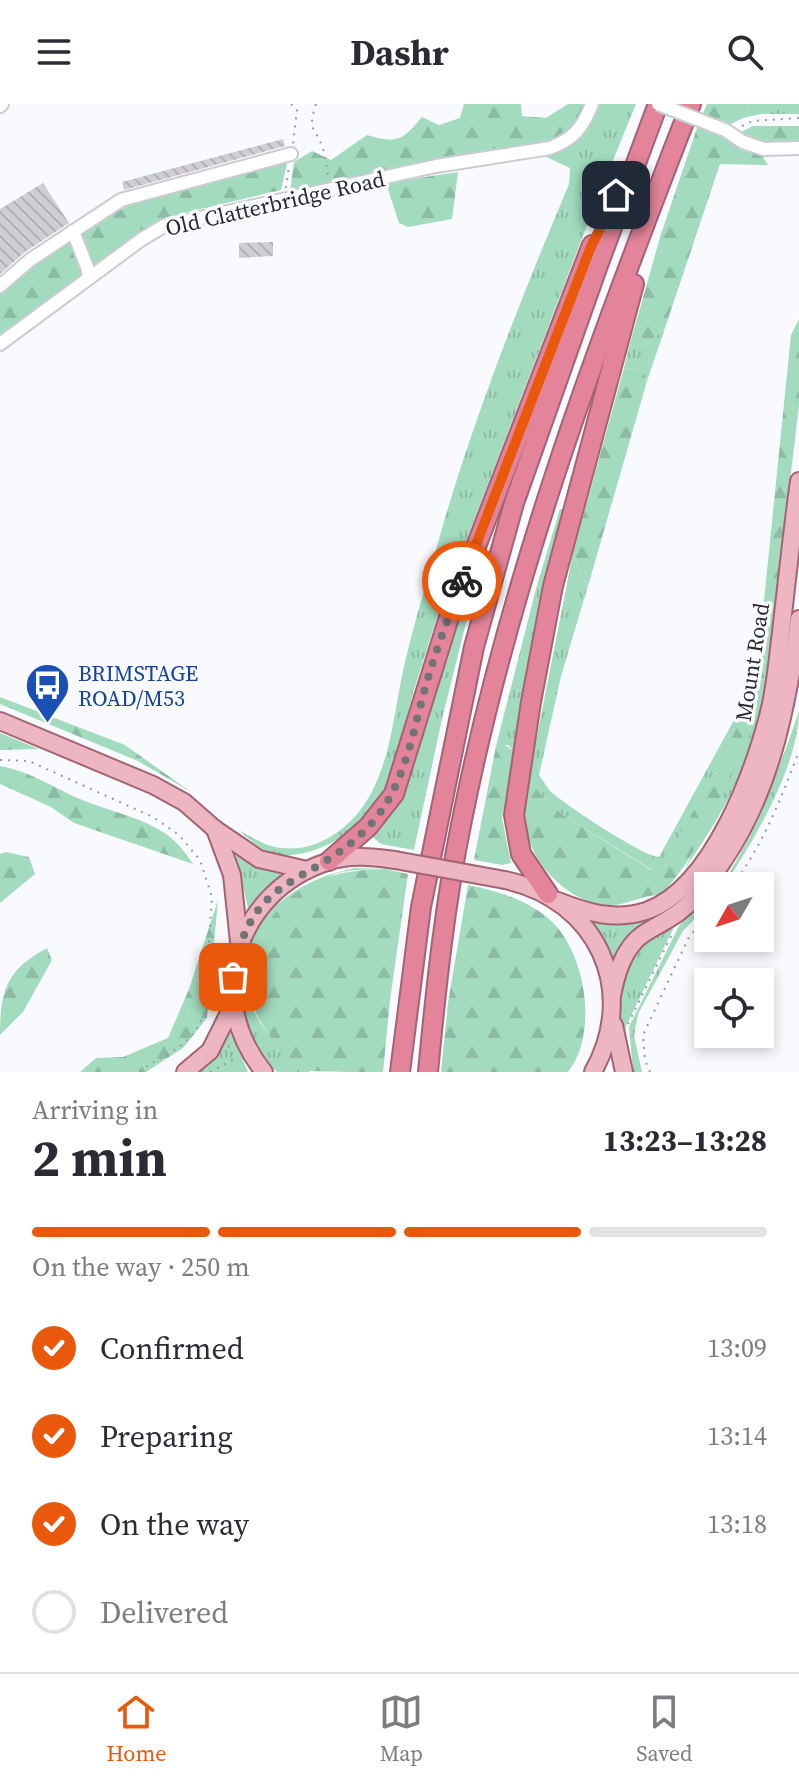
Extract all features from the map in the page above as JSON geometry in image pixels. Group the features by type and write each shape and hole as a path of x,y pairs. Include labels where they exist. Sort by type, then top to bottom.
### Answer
{"highway":[{"path":"428,1072 444,933 461,823 478,744 553,482 620,287 691,104"},
{"path":"329,861 368,827 394,794 426,683 489,511 590,249 657,107"},
{"path":"400,1072 421,907 474,647 514,503 657,107"},
{"path":"553,898 521,854 515,828 514,815 531,702 553,586 663,177"}],"main road":[{"name":"Mount Road","path":"239,944 263,903 282,885 329,861 352,857 395,860 505,880 588,913 606,916 648,910 666,901 688,881 722,832 749,778 772,701 799,481"},
{"name":"Mount Road","path":"612,996 617,973 629,949 644,933 691,903 731,850 762,786 783,719 799,619"},
{"path":"0,721 153,785 184,802 215,829 259,859 307,870"},
{"path":"215,829 232,875 239,944 233,977 241,1033 264,1072"},
{"path":"553,898 580,921 598,948 608,973 612,1015 624,1072"},
{"path":"185,1072 201,1060 219,1037 235,1001"},
{"path":"593,1072 606,1042 612,1015"}],"street":[{"name":"Old Clatterbridge Road","path":"0,344 164,226 494,155 550,148 568,142 579,131 592,104"},
{"path":"657,107 728,132 750,145 764,149 799,148"},
{"path":"0,286 30,260 121,200 291,154"},
{"path":"73,231 88,270 88,278"},
{"name":"Mount Road","path":"783,719 799,678"}],"path":[{"path":"316,104 311,122 313,132 323,147 330,189"},
{"path":"728,132 753,121 799,118"},
{"path":"742,872 771,824 799,751"},
{"path":"0,760 29,761 153,817 179,835 200,860 212,897 204,1013 199,1028 190,1039 138,1072"},
{"path":"627,1026 675,929 668,920"},
{"path":"650,1072 645,1060 643,1035 694,931"},
{"path":"216,1009 220,984"},
{"path":"210,1072 234,1059 226,1042 219,1037"}],"green space":[{"path":"464,104 521,104 522,116 546,118 568,104 584,104 573,128 551,141 290,192 294,162 312,151 331,160 367,135 392,140 404,136 422,117 439,125 460,118"},
{"path":"598,104 636,104 437,617 413,693 401,740 403,748 388,788 374,812 349,833 303,853 288,855 269,852 238,830 271,846 298,848 311,845 346,825 364,805 373,789 386,755 408,648 456,482 501,353 569,184 570,168 544,156 578,138"},
{"path":"707,104 750,104 743,118 727,126 702,116"},
{"path":"750,104 799,104 799,114 761,114 743,118"},
{"path":"698,125 721,134 740,149 761,154 768,165 720,164 665,328 646,344 629,347 661,234"},
{"path":"753,126 799,126 799,142 752,140 741,132"},
{"path":"288,159 281,190 163,218 0,335 0,289 76,235 133,203"},
{"path":"458,172 452,219 408,227 399,223 386,183"},
{"path":"799,319 799,405 765,691 756,698 751,694 756,679 791,335"},
{"path":"665,328 647,381 643,371 624,368 629,347 646,344"},
{"path":"624,368 643,371 647,381 588,586 573,553"},
{"path":"560,509 564,509 514,751 508,745 496,746"},
{"path":"573,553 588,586 561,676 539,775 550,791 571,807 621,839 659,857 751,689 751,694 761,697 765,691 751,745 733,790 684,870 715,810 749,706 662,870 652,870 562,814 528,782"},
{"path":"468,585 475,587 414,850 381,844 371,836 392,811"},
{"path":"0,697 125,745 191,792 138,761 0,704"},
{"path":"749,705 754,716 753,726 724,793 703,836 677,877 661,895 615,905 593,903 566,889 543,866 528,839 525,825 528,782 562,814 651,870 662,870"},
{"path":"799,711 792,753 784,775 752,841 733,872 730,872 768,796"},
{"path":"0,733 39,749 0,750"},
{"path":"500,742 514,751 502,818 511,863 502,865 474,860 496,746"},
{"path":"0,766 153,826 176,842 193,864 74,823 51,807 0,784"},
{"path":"6,852 29,857 35,874 0,903 0,854"},
{"path":"238,854 266,871 282,874 248,908 236,857"},
{"path":"355,868 385,869 350,871 330,876 271,921 258,944 250,978 253,1009 263,1028 277,1044 310,1072 277,1072 257,1046 245,1017 243,969 248,947 272,909 289,895 331,874"},
{"path":"385,869 408,874 383,1072 309,1071 279,1047 256,1012 249,989 255,951 274,914 302,889 336,875"},
{"path":"468,885 511,897 539,911 561,932 572,950 584,992 585,1015 578,1055 568,1072 441,1072 448,1003"},
{"path":"218,900 207,1018 183,1048 146,1072 80,1072 96,1058 123,1057 168,1038 189,989"},
{"path":"660,911 662,914 632,934 610,961 589,921"},
{"path":"694,911 694,920 683,931 638,1014 634,1036 642,1072 633,1072 629,1027 680,924"},
{"path":"670,924 673,929 626,1026 625,1038 619,1009 626,963 636,948"},
{"path":"47,948 52,960 23,1012 0,1035 2,1006 8,983 22,965"},
{"path":"230,1031 248,1072 199,1072 221,1049"}],"building":[{"path":"283,139 285,146 124,190 122,182"},
{"path":"43,183 69,223 25,252 0,274 0,209"},
{"path":"273,242 273,256 239,258 239,243"}],"way so far":[{"path":"233,977 239,944 263,903 282,885 329,861 346,848 381,813 394,794 426,683 462,581"}],"place":[{"name":"BRIMSTAGE ROAD/M53","path":"47,725"}],"route":[{"path":"462,581 590,249 616,195"}]}
